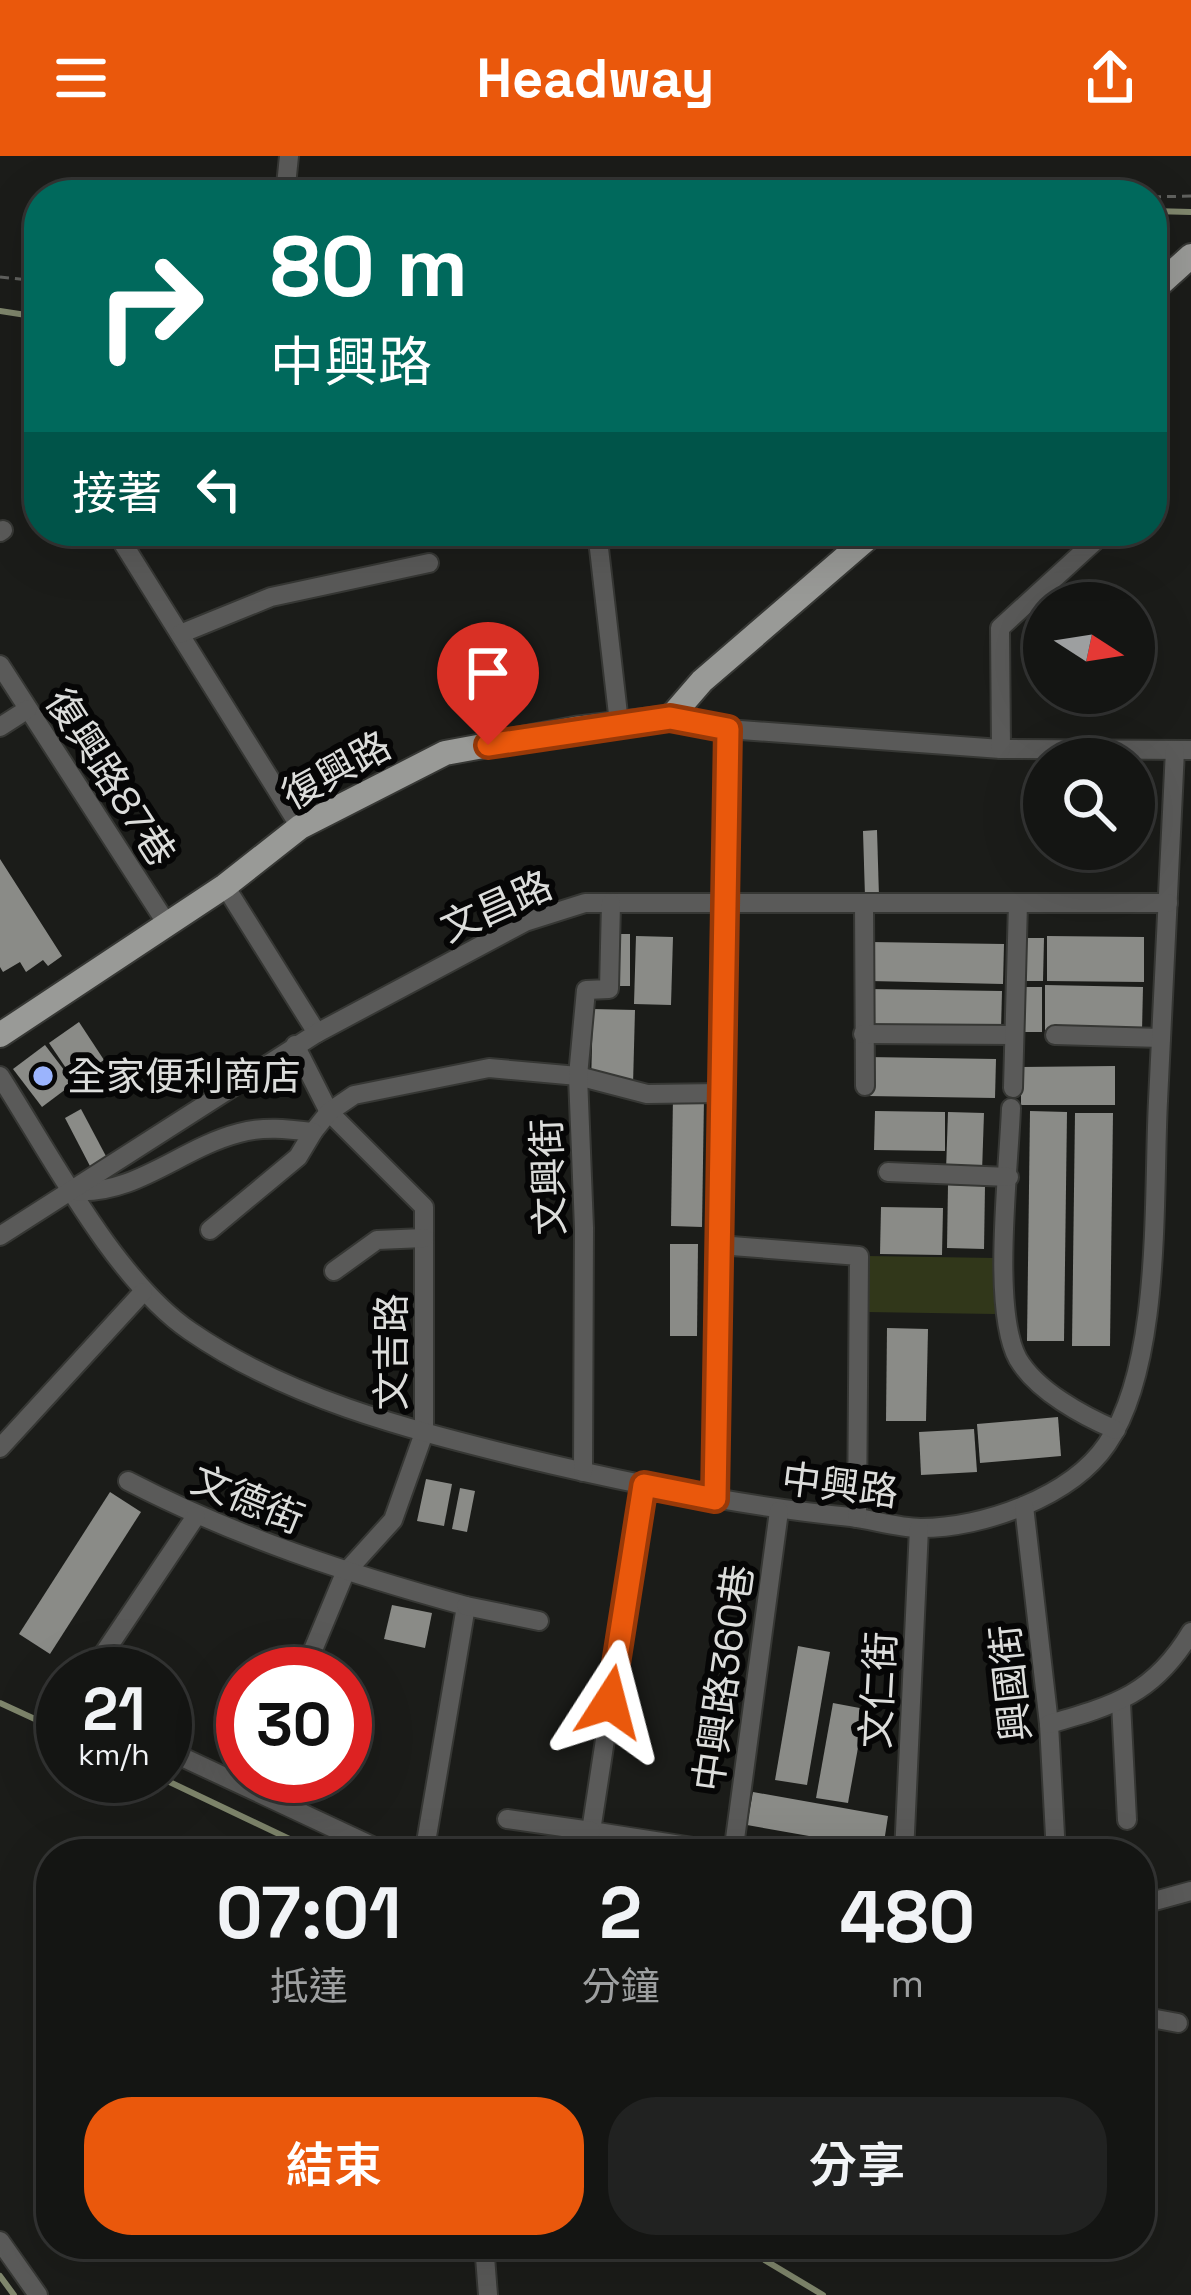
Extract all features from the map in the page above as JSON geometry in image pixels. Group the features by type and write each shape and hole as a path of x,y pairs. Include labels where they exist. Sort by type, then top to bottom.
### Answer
{"main road":[{"path":"1167,278 1191,256"},
{"path":"670,718 702,682 859,546"},
{"name":"復興路","path":"0,1035 225,886 300,827 445,753 670,718"}],"street":[{"path":"125,546 300,827"},
{"path":"599,546 619,723"},
{"path":"1001,749 1000,628 1090,546"},
{"path":"180,634 271,597 429,563"},
{"name":"復興路87巷","path":"0,665 167,924"},
{"path":"0,727 28,710"},
{"name":"復興路","path":"670,718 728,729 1001,749 1183,750"},
{"path":"715,1499 728,729"},
{"name":"中興路","path":"0,1076 143,1292 188,1330 242,1362 328,1401 424,1433 583,1472 778,1511 919,1528 1024,1506 1078,1474 1116,1430 1143,1343 1168,903 1183,750"},
{"path":"225,886 317,1033"},
{"name":"文昌路","path":"0,1236 295,1045 525,922 585,903 1168,903"},
{"name":"文興街","path":"583,1472 584,1228 578,1076 586,990 609,989 611,904"},
{"path":"864,904 865,1086"},
{"path":"1018,904 1005,1291 1012,1346 1033,1377 1093,1420 1116,1430"},
{"path":"863,1034 1014,1035"},
{"path":"1055,1035 1161,1038"},
{"name":"文吉路","path":"295,1045 328,1112 424,1207 424,1433 393,1520 345,1574 314,1647"},
{"path":"210,1230 298,1157 328,1112 354,1095 489,1068 578,1076 647,1094 721,1093"},
{"path":"75,1191 106,1193 236,1133 271,1127 313,1132"},
{"path":"887,1172 1009,1177"},
{"path":"334,1271 377,1240 424,1238"},
{"path":"719,1245 859,1256 857,1518"},
{"path":"0,1448 143,1292"},
{"name":"文德街","path":"128,1481 196,1516 345,1574 539,1621"},
{"path":"591,1832 644,1485"},
{"name":"興國街","path":"1024,1506 1049,1724 1055,1839"},
{"name":"中興路360巷","path":"737,1839 778,1511"},
{"path":"108,1647 196,1516"},
{"name":"文仁街","path":"905,1839 919,1528"},
{"path":"427,1839 466,1606"},
{"path":"1049,1724 1121,1703 1183,1664 1191,1632"},
{"path":"1121,1703 1127,1820"},
{"path":"296,1803 362,1839"},
{"path":"507,1819 637,1839"},
{"path":"1155,1901 1191,1891"},
{"path":"1155,2019 1178,2023"},
{"path":"0,2241 38,2295"},
{"path":"485,2259 488,2295"}],"green space":[{"path":"867,1256 996,1258 995,1314 866,1312"}],"building":[{"path":"877,830 879,897 865,897 863,831"},
{"path":"0,859 62,956 48,966 43,960 26,972 20,962 3,972 0,967"},
{"path":"618,934 630,934 630,986 617,986"},
{"path":"636,936 673,937 671,1005 634,1004"},
{"path":"1047,936 1144,937 1144,982 1047,981"},
{"path":"1024,938 1044,938 1043,981 1023,981"},
{"path":"870,942 1004,944 1003,984 870,981"},
{"path":"1045,985 1143,987 1142,1031 1045,1030"},
{"path":"1023,987 1042,987 1042,1032 1023,1032"},
{"path":"868,989 1002,991 1001,1030 868,1027"},
{"path":"593,1009 635,1010 633,1085 591,1084"},
{"path":"79,1022 104,1060 74,1080 49,1043"},
{"name":"全家便利商店","path":"45,1045 74,1083 42,1107 13,1069"},
{"path":"868,1057 996,1059 995,1098 867,1096"},
{"path":"1115,1066 1115,1105 1021,1105 1021,1067"},
{"path":"673,1096 704,1097 702,1227 671,1226"},
{"path":"81,1109 108,1160 91,1168 65,1118"},
{"path":"875,1111 945,1112 945,1151 874,1150"},
{"path":"1030,1111 1067,1112 1064,1341 1027,1341"},
{"path":"948,1112 984,1113 982,1172 946,1171"},
{"path":"1075,1113 1113,1113 1110,1346 1072,1346"},
{"path":"948,1185 985,1186 984,1249 947,1248"},
{"path":"881,1207 943,1208 942,1255 880,1254"},
{"path":"670,1244 698,1244 697,1336 670,1336"},
{"path":"887,1328 928,1329 926,1421 886,1421"},
{"path":"1058,1417 1061,1456 980,1463 977,1424"},
{"path":"974,1429 977,1472 921,1475 919,1432"},
{"path":"426,1479 452,1484 444,1526 417,1521"},
{"path":"460,1488 475,1491 467,1532 452,1529"},
{"path":"110,1492 141,1512 54,1647 39,1647 19,1634"},
{"path":"392,1605 432,1613 425,1648 384,1639"},
{"path":"798,1646 830,1652 807,1785 775,1780"},
{"path":"833,1703 865,1709 848,1803 816,1798"},
{"path":"753,1792 888,1816 885,1839 826,1839 747,1825"}],"waterway":[{"path":"1167,211 1191,212"},
{"path":"0,311 24,315"},
{"path":"0,1703 36,1720"},
{"path":"192,1793 289,1839"},
{"path":"763,2259 823,2295"},
{"path":"0,2276 14,2295"}],"place":[{"name":"全家便利商店","path":"43,1076"}],"route":[{"path":"488,745 670,718 728,729 715,1499 644,1485 610,1702"}]}
